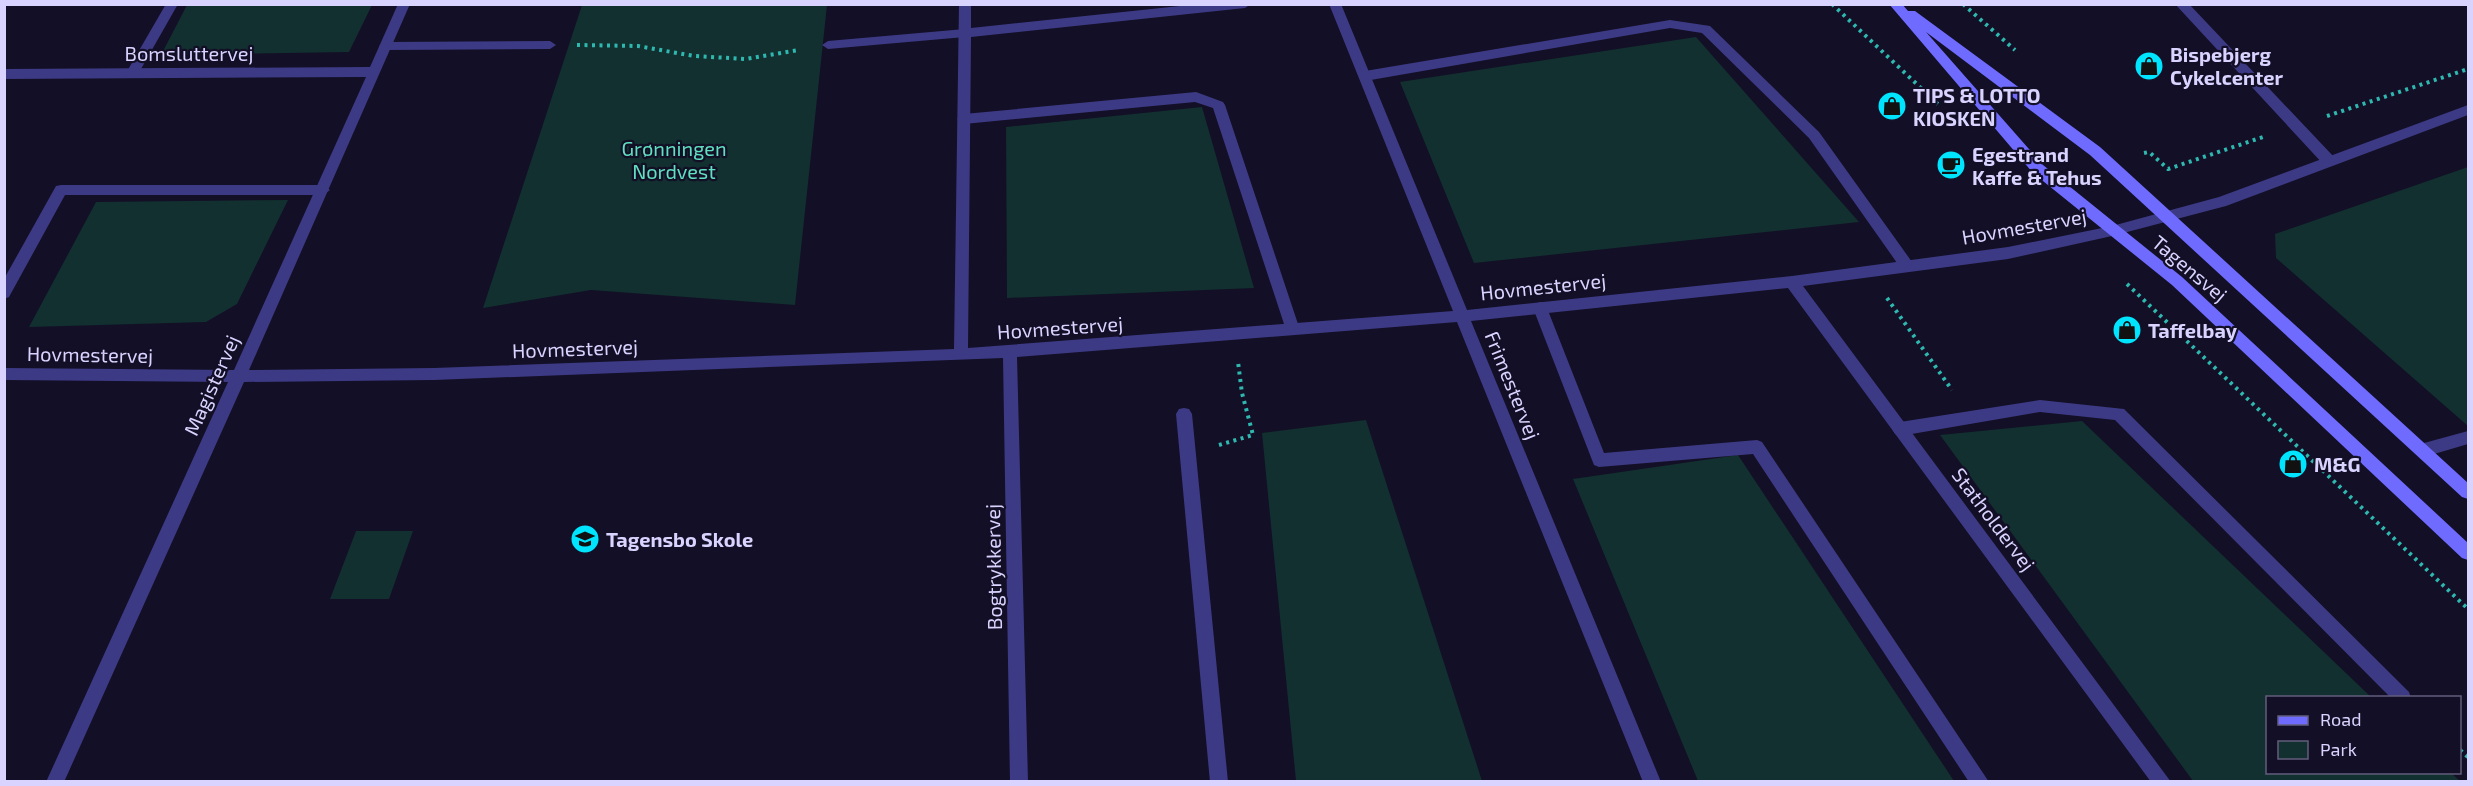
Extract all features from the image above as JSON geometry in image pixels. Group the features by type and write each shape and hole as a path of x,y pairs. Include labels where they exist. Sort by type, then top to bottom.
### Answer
{"street":[{"path":"132,73 172,4"},
{"name":"Magistervej","path":"55,782 323,190 404,4"},
{"path":"961,355 965,4"},
{"path":"828,45 1245,4"},
{"name":"Frimestervej","path":"1335,4 1652,782"},
{"name":"Tagensvej","path":"1897,4 2107,162 2469,492"},
{"name":"Tagensvej","path":"1897,4 2038,169 2112,231 2177,281 2469,553"},
{"path":"2181,4 2329,161"},
{"path":"1365,76 1670,24 1706,29 1814,135 1907,266"},
{"path":"385,46 550,45"},
{"name":"Bomsluttervej","path":"4,74 374,72"},
{"path":"964,119 1196,97 1218,105 1293,330"},
{"name":"Hovmestervej","path":"4,374 238,376 434,374 961,355 1462,316 1792,282 2028,250 2112,231 2221,202 2469,110"},
{"path":"4,292 61,190 323,190"},
{"name":"Statholdervej","path":"1792,282 2162,782"},
{"path":"1540,308 1599,460 1757,447 1980,782"},
{"name":"Bogtrykkervej","path":"1010,352 1019,782"},
{"path":"1900,429 2040,406 2119,414 2401,696"},
{"path":"1184,414 1219,782"},
{"path":"2424,450 2469,438"}],"path":[{"path":"1832,4 1945,111"},
{"path":"550,45 638,46 694,56 746,59 828,45"},
{"path":"2107,162 2149,152 2168,169 2469,69"},
{"path":"1868,272 1972,417"},
{"path":"2119,276 2469,609"},
{"path":"1188,454 1253,435 1242,393 1234,335"}],"green space":[{"path":"187,5 372,5 349,52 161,55"},
{"name":"Grønningen Nordvest","path":"582,5 827,5 795,305 591,290 483,308"},
{"path":"1696,37 1859,222 1474,263 1400,82"},
{"path":"1202,107 1254,288 1007,298 1006,127"},
{"path":"2468,167 2468,426 2276,258 2275,234"},
{"path":"288,200 237,304 206,322 29,327 96,202"},
{"path":"1366,420 1482,781 1296,781 1262,433"},
{"path":"2082,421 2370,696 2266,696 2266,774 2452,774 2460,781 2193,781 1940,435"},
{"path":"1738,455 1954,781 1698,781 1573,479"},
{"path":"356,531 413,531 389,599 330,599"}],"place":[{"name":"Bispebjerg Cykelcenter","path":"2149,66"},
{"name":"TIPS & LOTTO KIOSKEN","path":"1892,106"},
{"name":"Egestrand Kaffe & Tehus","path":"1951,165"},
{"name":"Taffelbay","path":"2127,330"},
{"name":"M&G","path":"2293,464"},
{"name":"Tagensbo Skole","path":"585,539"}]}
